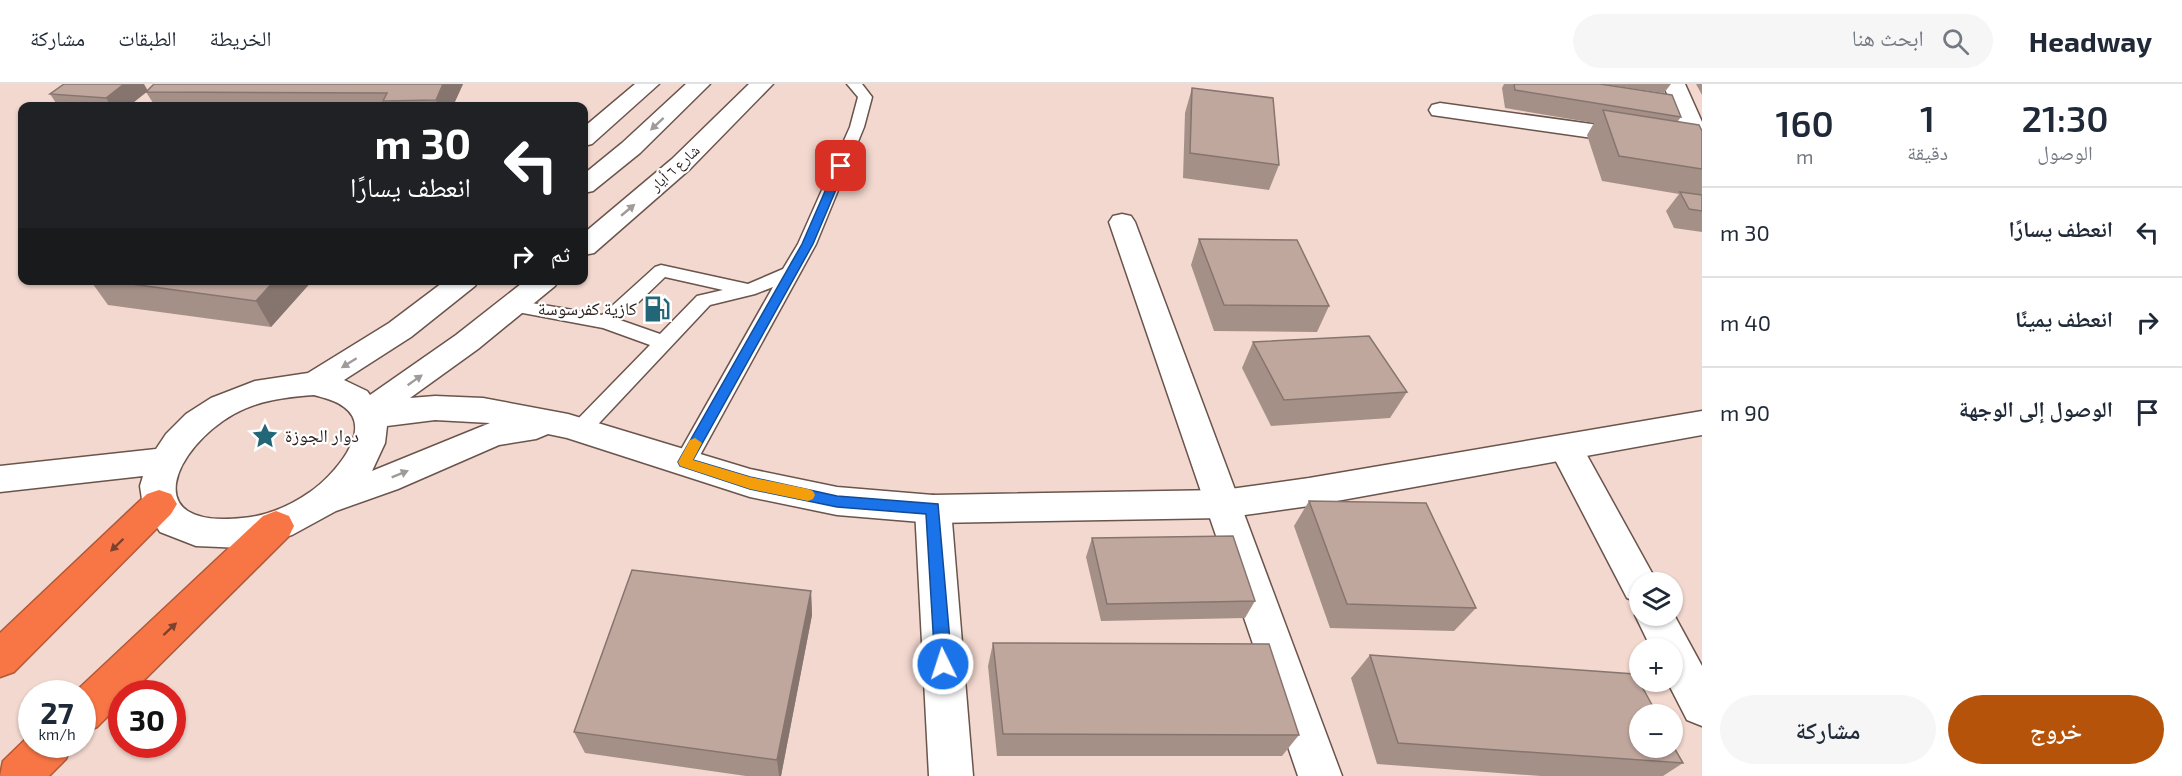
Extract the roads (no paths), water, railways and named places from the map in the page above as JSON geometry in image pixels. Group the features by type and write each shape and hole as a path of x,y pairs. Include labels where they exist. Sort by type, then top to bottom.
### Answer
{"highway":[{"path":"9,649 159,504"},
{"path":"96,699 276,526"},
{"path":"96,703 136,660"},
{"path":"18,776 37,758"},
{"path":"29,776 46,758"}],"street":[{"path":"588,136 648,84"},
{"path":"588,183 631,148 699,84"},
{"name":"شارع ٦ أيار","path":"588,245 681,165 762,84"},
{"path":"1674,84 1701,148"},
{"path":"1440,110 1653,140"},
{"path":"1677,143 1701,148"},
{"path":"1122,222 1320,776"},
{"path":"314,384 400,330 458,285"},
{"path":"368,416 514,306 538,285"},
{"path":"314,384 338,389 355,399 368,416 371,437 364,458 348,480 325,501 302,515 276,526 245,534 216,535 190,530 171,519 159,504 157,482 164,461 178,441 198,422 222,406 253,393 285,385 314,384"},
{"path":"368,416 435,408 483,410 574,428 750,483 837,501 933,508 1223,504 1309,492 1702,423"},
{"path":"325,501 373,484 476,440 522,428 574,428"},
{"path":"1566,448 1632,572"},
{"path":"0,479 164,461"},
{"path":"933,508 951,776"},
{"path":"1683,670 1702,706"}],"lane":[{"path":"685,462 807,244 857,127 865,98 854,84"},
{"path":"606,322 661,271 749,290"},
{"path":"574,428 704,300 749,290 790,273"},
{"path":"514,306 606,322 662,342"}],"place":[{"name":"كازية كفرسوسة","path":"657,309"},
{"name":"دوار الجوزة","path":"265,436"}]}
